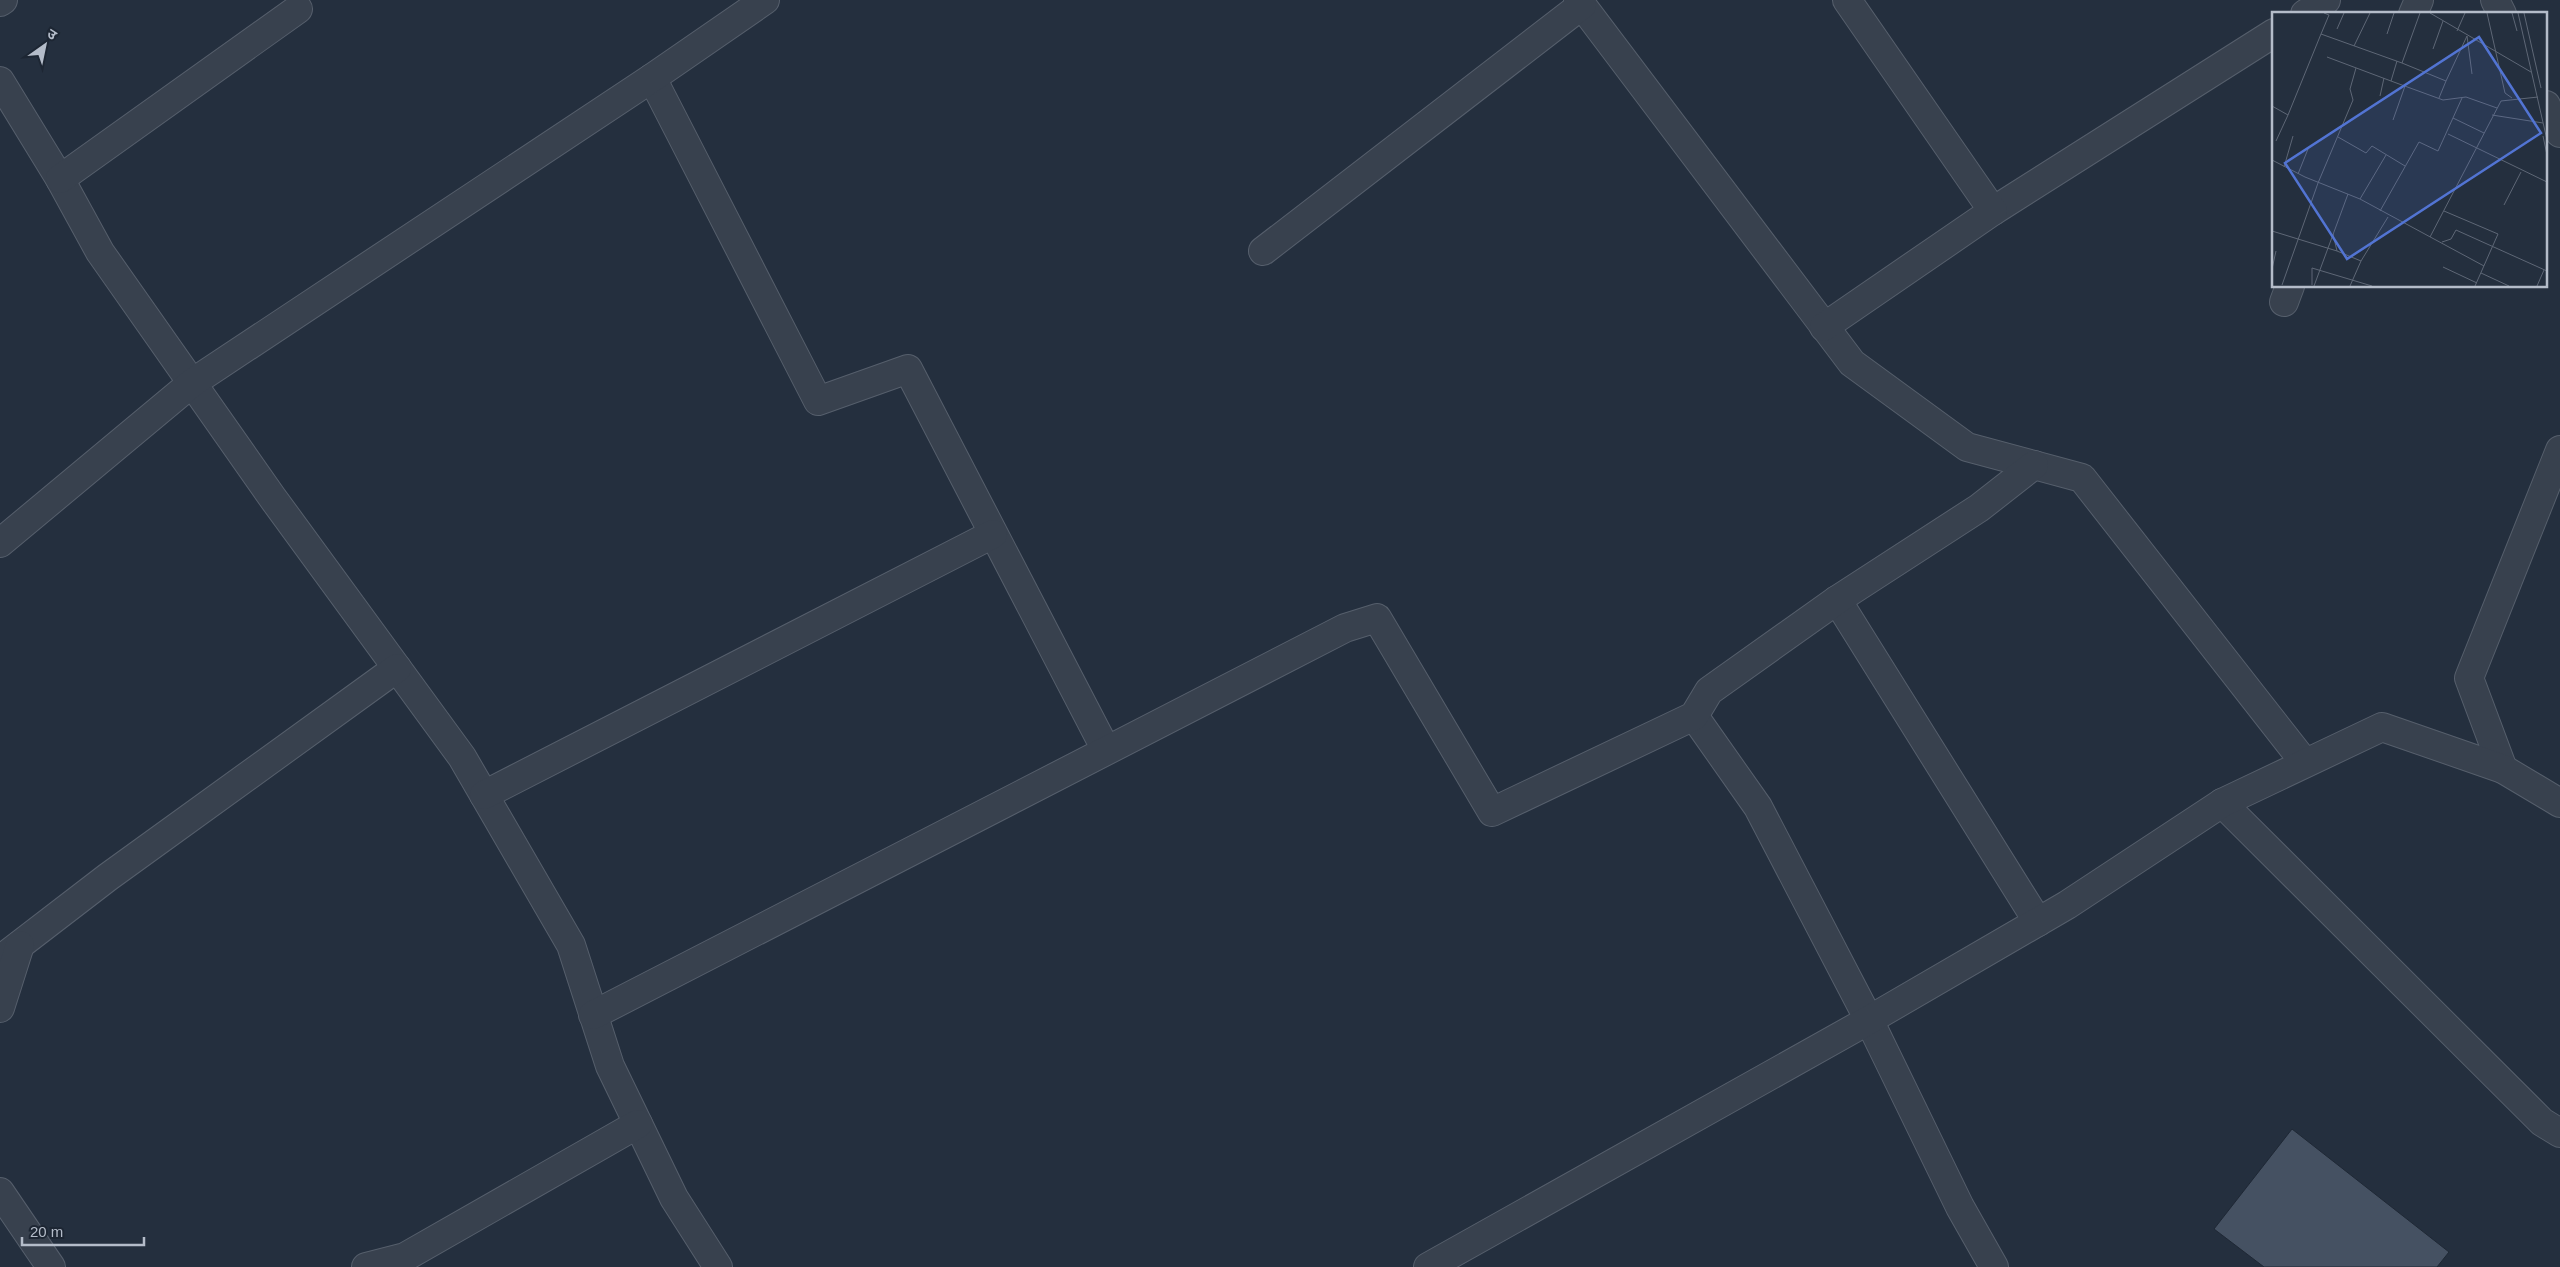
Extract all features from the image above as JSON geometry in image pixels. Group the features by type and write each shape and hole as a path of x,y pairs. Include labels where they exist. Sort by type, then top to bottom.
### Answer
{"street":[{"path":"0,543 192,383 652,78 765,0"},
{"path":"1847,0 1993,211"},
{"path":"2308,12 2326,0"},
{"path":"2414,12 2419,0"},
{"path":"2495,0 2501,12"},
{"path":"1263,251 1580,2 1852,363 1967,447 2082,478 2305,763"},
{"path":"60,179 298,9"},
{"path":"1824,326 1993,211 2272,34"},
{"path":"652,78 818,401 908,369 1106,750"},
{"path":"0,81 60,179 100,252 396,668 462,757 571,945 610,1066 674,1198 718,1267"},
{"path":"2548,109 2560,133"},
{"path":"2503,769 2470,678 2560,450"},
{"path":"594,1015 1344,628 1377,618 1492,812 1694,716 1709,691 1836,600 1979,508 2034,465"},
{"path":"484,795 993,534"},
{"path":"1836,600 2038,922"},
{"path":"0,1008 10,953 108,877 396,668"},
{"path":"1694,716 1758,807 1869,1020 1960,1207 1994,1267"},
{"path":"1428,1267 1869,1020 2038,922 2222,803 2382,727 2503,769 2560,803"},
{"path":"2222,803 2542,1122 2560,1133"},
{"path":"366,1267 405,1257 638,1124"},
{"path":"0,1192 51,1267"}],"building":[{"path":"2292,1129 2449,1252 2437,1267 2264,1267 2214,1229"}]}
